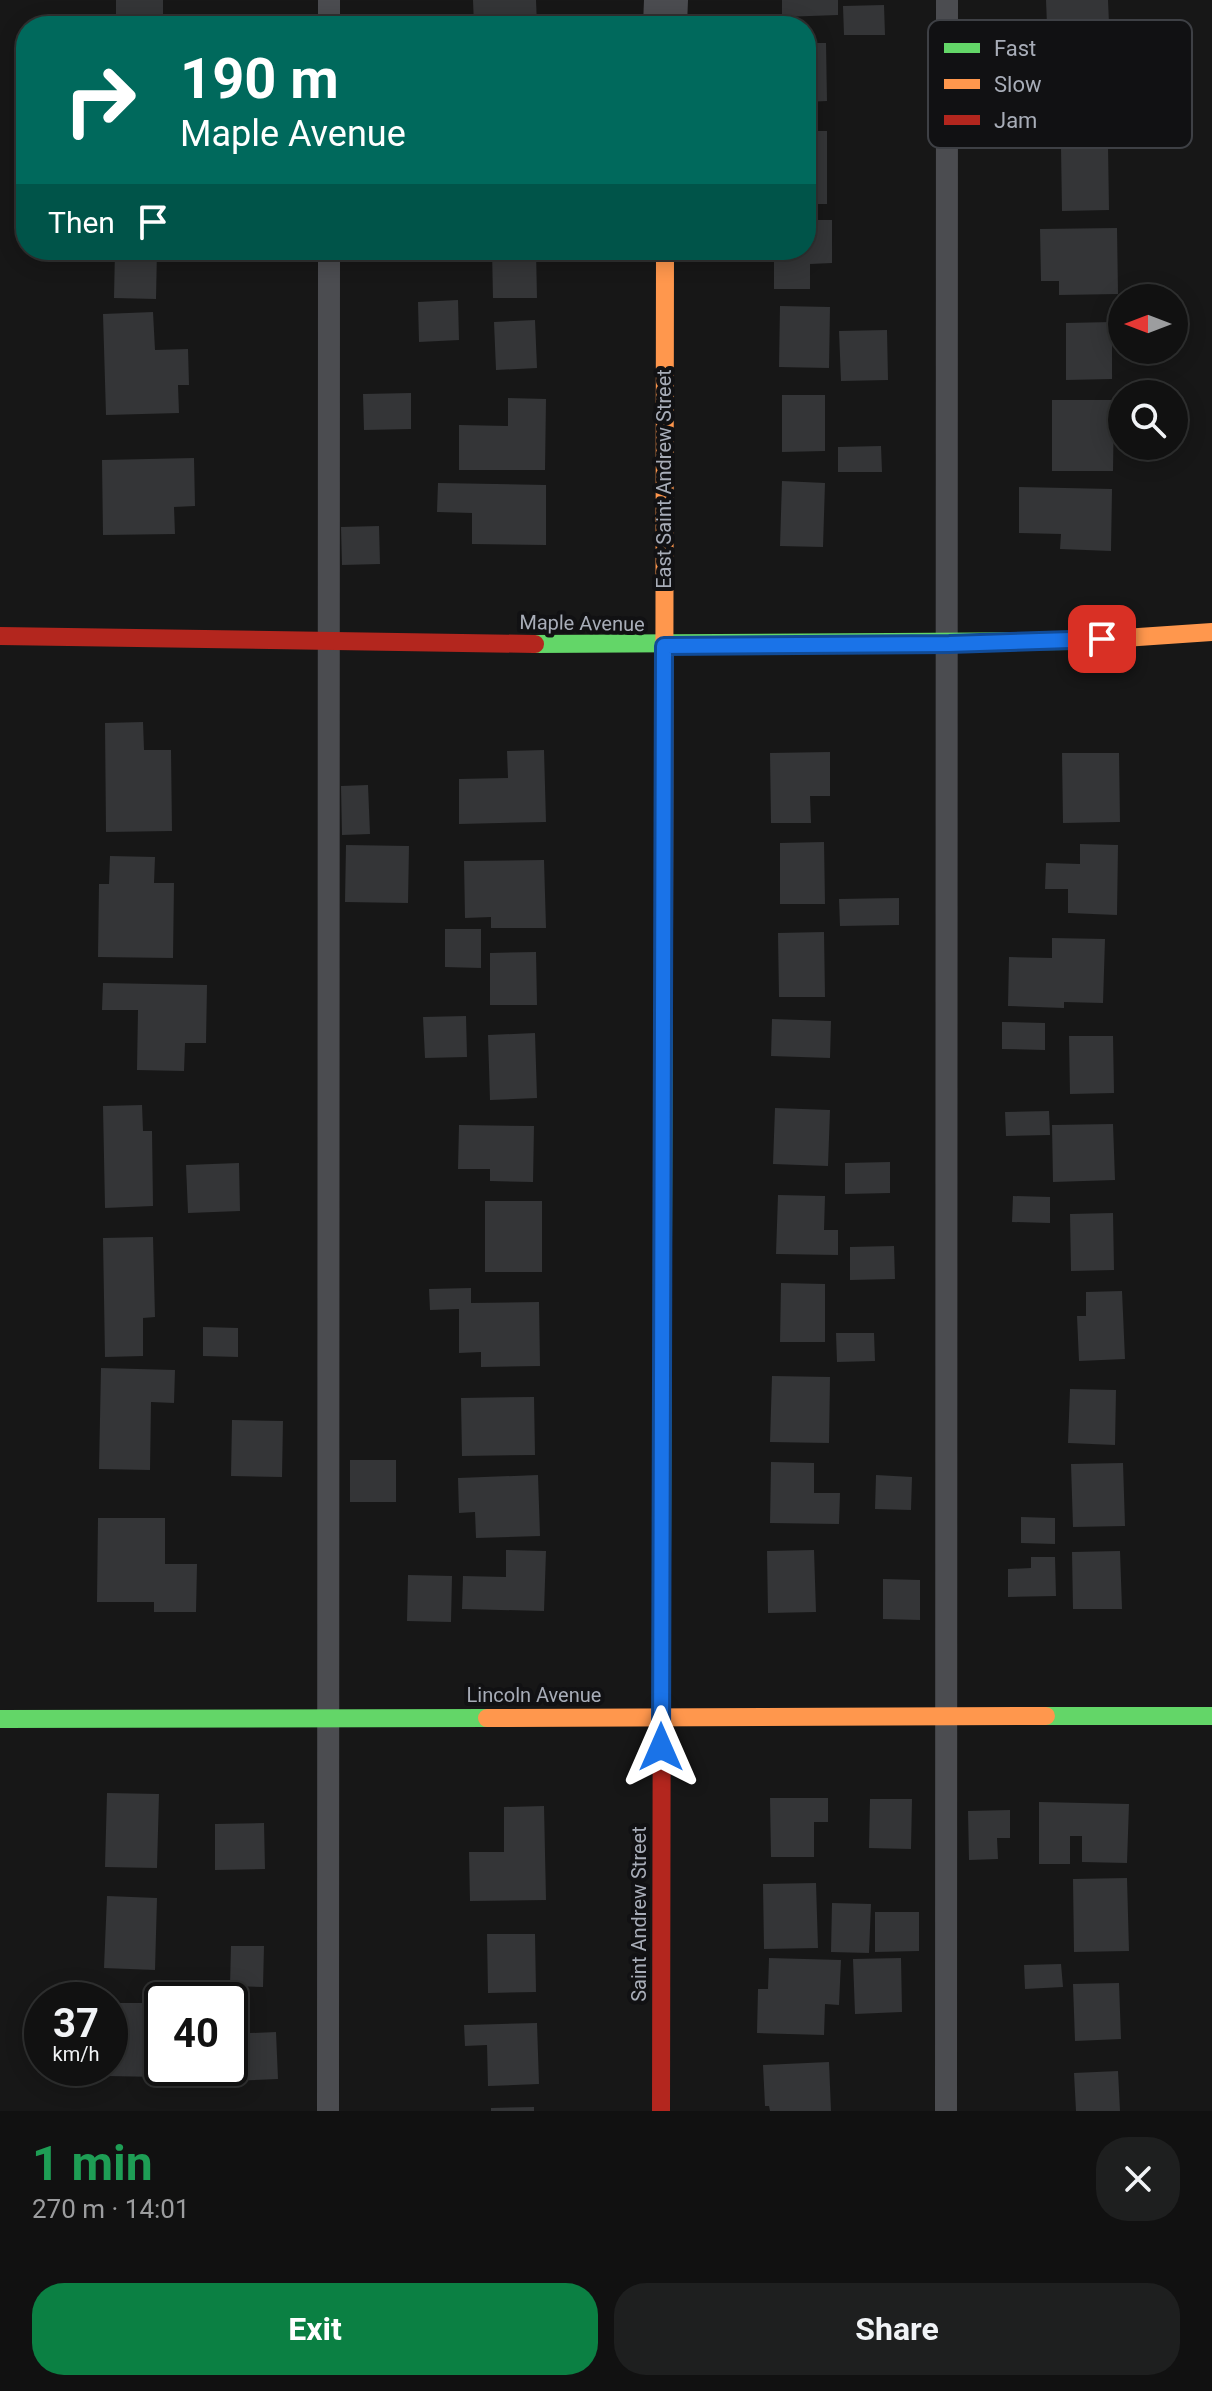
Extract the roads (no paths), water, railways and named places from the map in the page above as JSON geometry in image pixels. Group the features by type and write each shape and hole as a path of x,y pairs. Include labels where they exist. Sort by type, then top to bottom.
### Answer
{"street":[{"name":"East Saint Andrew Street","path":"661,1717 665,260"},
{"name":"Maple Avenue","path":"0,636 664,646 949,644 1163,637 1212,632"},
{"name":"Lincoln Avenue","path":"0,1719 1212,1716"},
{"name":"Saint Andrew Street","path":"661,1717 661,2111"}],"lane":[{"path":"947,0 947,20"},
{"path":"946,2111 947,148"},
{"path":"328,2111 329,260"}]}
